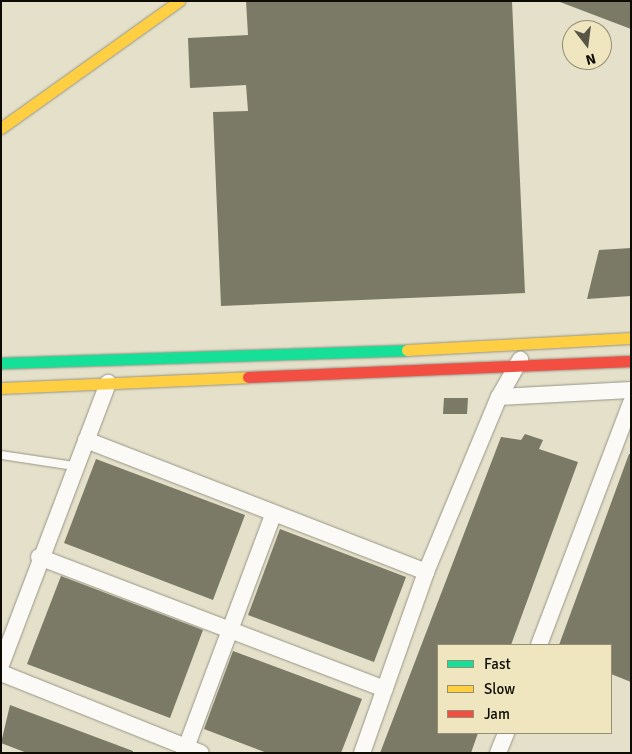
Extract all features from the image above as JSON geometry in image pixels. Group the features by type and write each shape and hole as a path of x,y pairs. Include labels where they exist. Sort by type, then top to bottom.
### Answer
{"main road":[{"path":"1,128 179,1"},
{"path":"1,363 523,346 631,338"},
{"path":"1,388 631,361"}],"street":[{"path":"362,753 426,572 498,396 518,366 523,346"},
{"path":"1,665 39,557 108,383"},
{"path":"498,396 631,390"},
{"path":"539,644 631,403"},
{"path":"86,440 273,515 426,572"},
{"path":"185,750 273,515"},
{"path":"39,557 385,689"},
{"path":"1,673 185,750 202,753"},
{"path":"498,753 506,734"}],"lane":[{"path":"1,455 75,466"}],"building":[{"path":"246,1 512,1 525,293 221,306 213,112 248,111 246,85 190,88 188,38 248,35"},
{"path":"631,1 631,29 612,22 612,20 607,20 560,2"},
{"path":"631,248 631,296 587,299 599,250"},
{"path":"444,398 468,398 467,414 443,414"},
{"path":"525,434 543,440 539,449 578,462 511,644 437,644 437,734 478,734 471,753 380,753 501,437 521,440"},
{"path":"629,454 631,454 631,682 612,674 612,644 559,644"},
{"path":"96,459 245,515 213,600 64,543"},
{"path":"280,529 406,577 374,662 248,615"},
{"path":"61,576 203,630 170,718 27,664"},
{"path":"233,651 362,699 341,753 267,753 204,729"},
{"path":"10,705 133,751 133,753 27,753 1,743"}],"traffic: fast":[{"path":"1,363 407,350"}],"traffic: slow":[{"path":"1,128 179,1"},
{"path":"407,350 631,338"},
{"path":"1,388 248,377"}],"traffic: jam":[{"path":"248,377 631,361"}]}
